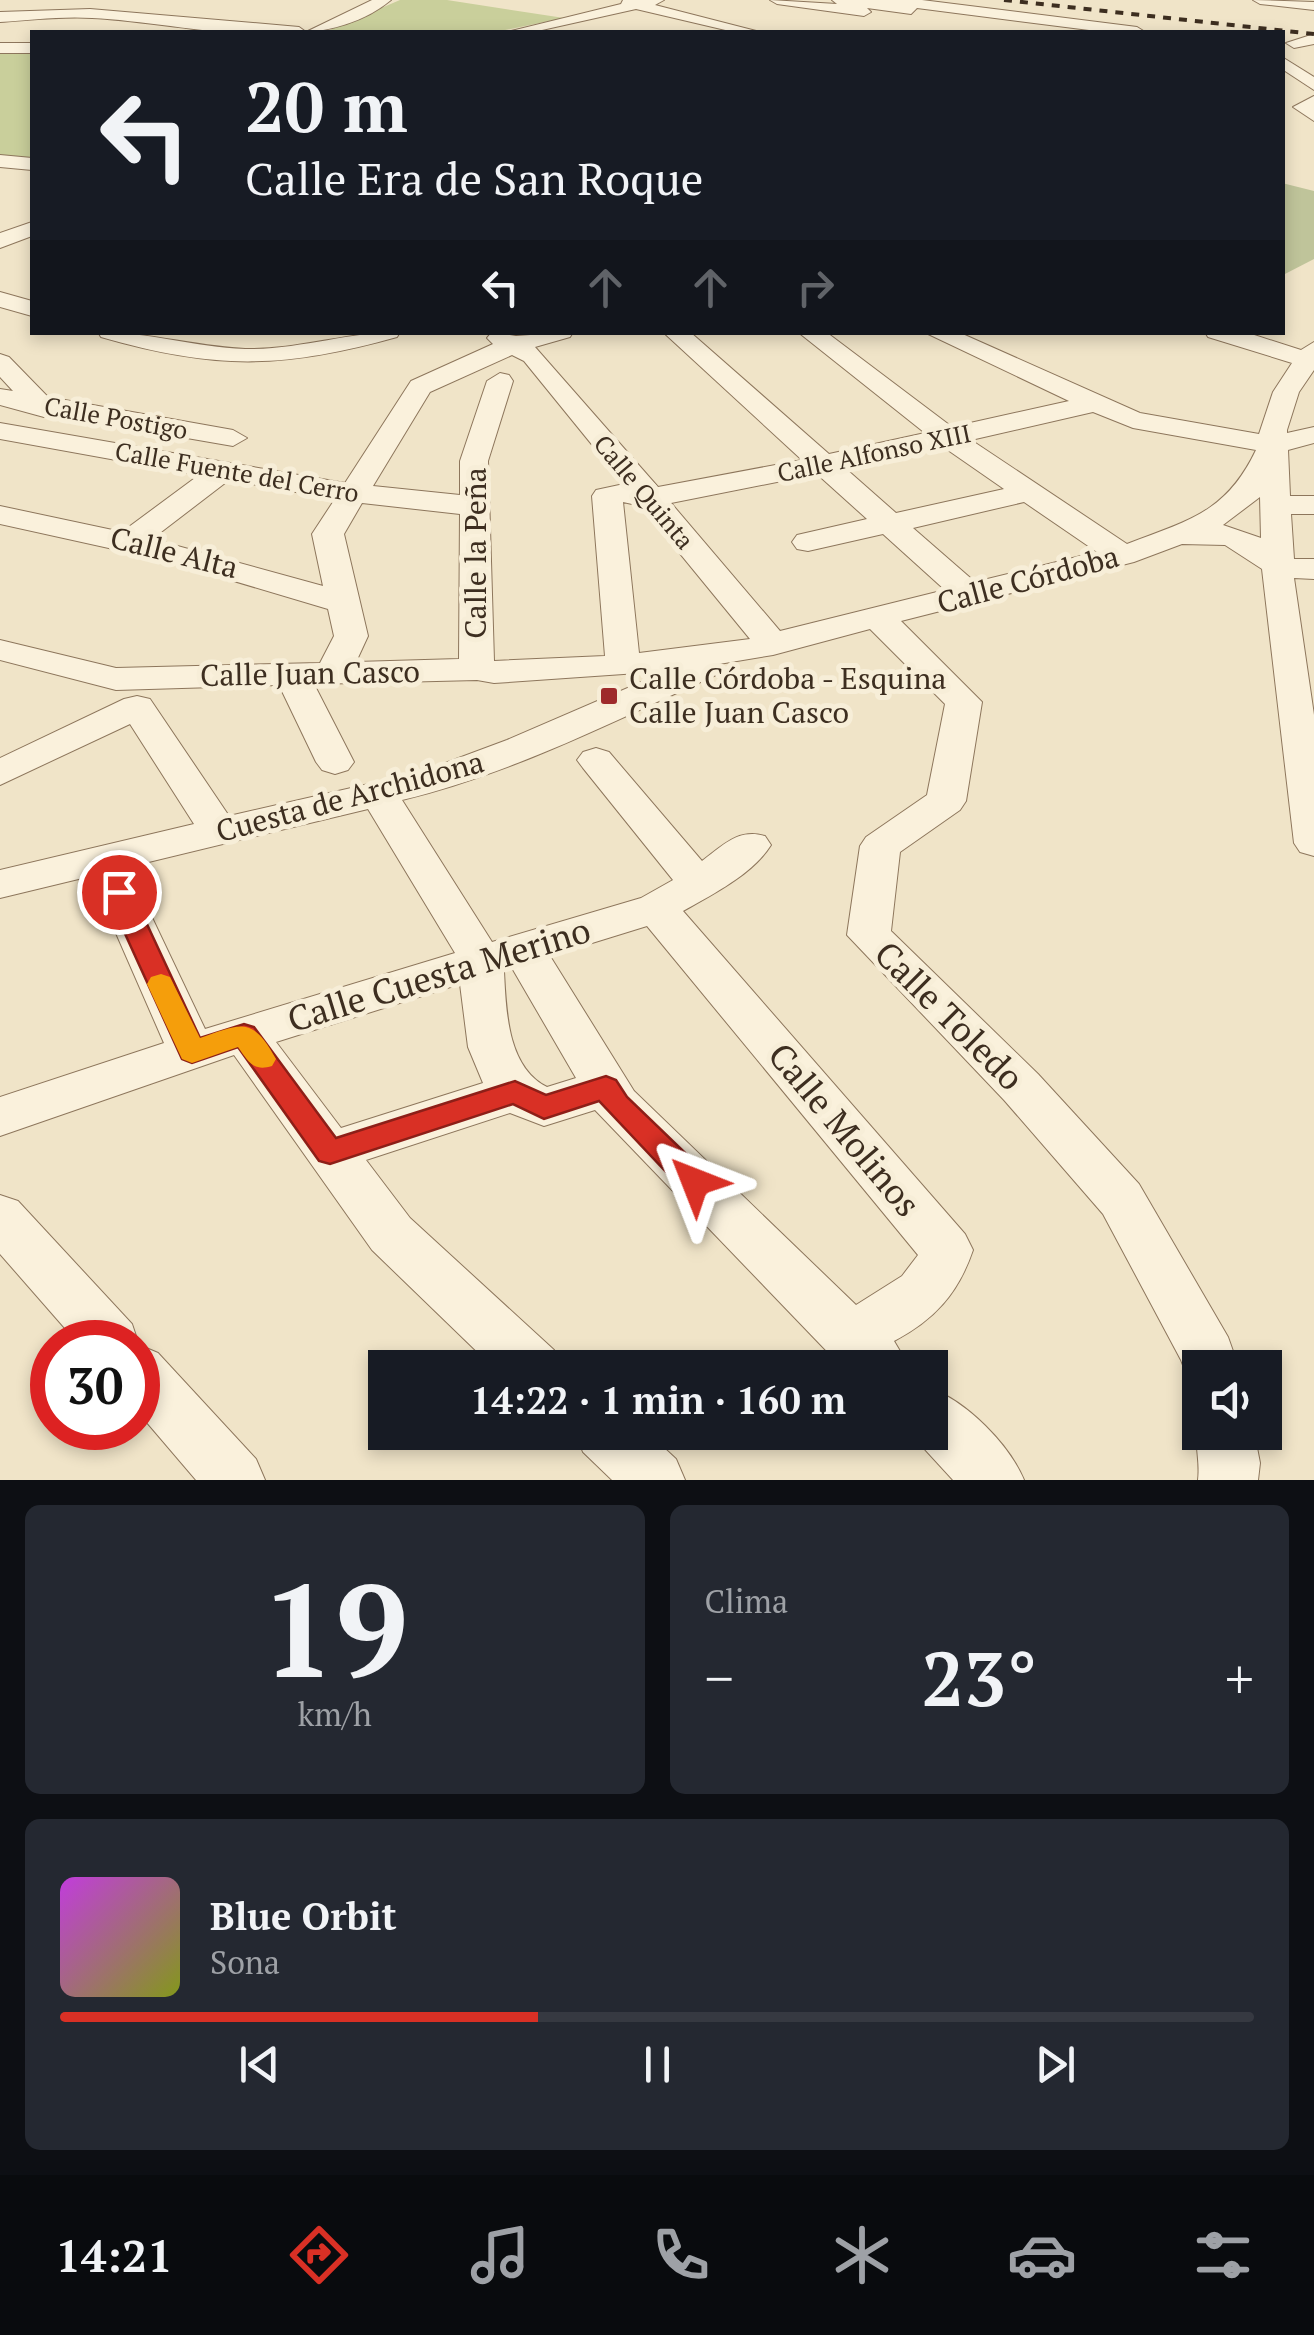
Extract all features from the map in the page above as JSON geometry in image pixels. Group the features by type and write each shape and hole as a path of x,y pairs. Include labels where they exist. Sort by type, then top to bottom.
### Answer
{"street":[{"path":"36,9 51,0"},
{"path":"318,30 384,0"},
{"path":"616,0 743,30"},
{"path":"524,30 658,0"},
{"path":"777,0 1002,30"},
{"path":"839,0 1069,30"},
{"path":"888,0 1121,30"},
{"path":"1260,0 1314,6"},
{"path":"0,6 199,15 269,30"},
{"path":"816,22 854,11"},
{"path":"0,17 90,13"},
{"path":"596,14 640,25"},
{"path":"1305,45 1286,69 1313,101"},
{"path":"0,48 30,48"},
{"path":"1285,92 1313,101"},
{"path":"0,161 30,164"},
{"path":"0,241 30,230"},
{"path":"0,299 30,308"},
{"path":"120,335 172,351 237,359 298,355 376,335"},
{"path":"333,672 351,636 328,534 352,493 420,387 500,339 534,335"},
{"path":"679,335 970,595"},
{"path":"814,335 949,438 1123,556"},
{"path":"943,335 1134,420 1274,446 1314,435"},
{"path":"1229,335 1311,355 1277,410 1274,446 1276,505 1297,568 1279,599 1309,761 1314,844"},
{"name":"Calle Quinta","path":"500,339 533,356 648,498 758,648"},
{"path":"0,362 76,444"},
{"path":"441,377 500,380 548,376"},
{"name":"Calle la Peña","path":"476,670 474,461 500,380"},
{"name":"Calle Postigo","path":"0,396 233,438"},
{"name":"Calle Alfonso XIII","path":"622,685 607,496 623,492 648,498 949,438 1098,403"},
{"name":"Calle Fuente del Cerro","path":"0,431 352,493 474,506"},
{"name":"Calle Córdoba","path":"758,648 1123,556 1171,538 1241,499 1274,446"},
{"path":"130,540 224,470"},
{"path":"808,542 1028,492"},
{"path":"1276,505 1314,506"},
{"name":"Calle Alta","path":"0,515 130,540 229,565 344,603"},
{"path":"1171,538 1202,533 1236,536 1297,568"},
{"name":"Calle Toledo","path":"879,619 964,702 946,801 880,846 869,935 1020,1088 1121,1199 1205,1350"},
{"name":"Cuesta de Archidona","path":"4,877 104,860 378,796 520,748 622,685 758,648"},
{"name":"Calle Juan Casco","path":"0,650 116,679 476,670 622,685"},
{"path":"291,674 336,762"},
{"path":"0,773 137,707 220,833"},
{"path":"596,760 699,884"},
{"path":"378,796 617,1105 865,1350"},
{"name":"Calle Cuesta Merino","path":"0,1117 244,1034 656,908 699,884 752,845"},
{"path":"104,860 192,1052"},
{"name":"Calle Molinos","path":"656,908 946,1250 941,1272 869,1350"},
{"path":"503,955 482,997 493,1052 515,1092 544,1107 606,1088"},
{"path":"244,1034 391,1234 515,1350"},
{"path":"330,1152 515,1092"},
{"path":"0,1217 92,1320"},
{"path":"160,1396 235,1480"},
{"path":"948,1434 994,1480"},
{"path":"623,1450 655,1480"},
{"path":"1227,1450 1228,1480"}],"green space":[{"path":"400,0 447,0 564,18 506,30 330,30"},
{"path":"0,52 30,53 30,168 0,160"},
{"path":"1285,184 1314,191 1314,259 1285,274"}],"railway":[{"path":"1004,0 1278,30"},
{"path":"1285,31 1314,34"}],"slow traffic":[{"path":"161,984 192,1052 244,1034 262,1059"}],"place":[{"name":"Calle Córdoba - Esquina Calle Juan Casco","path":"609,696"}],"route":[{"path":"119,892 192,1052 244,1034 330,1152 515,1092 544,1107 606,1088 617,1105 695,1182"}]}
